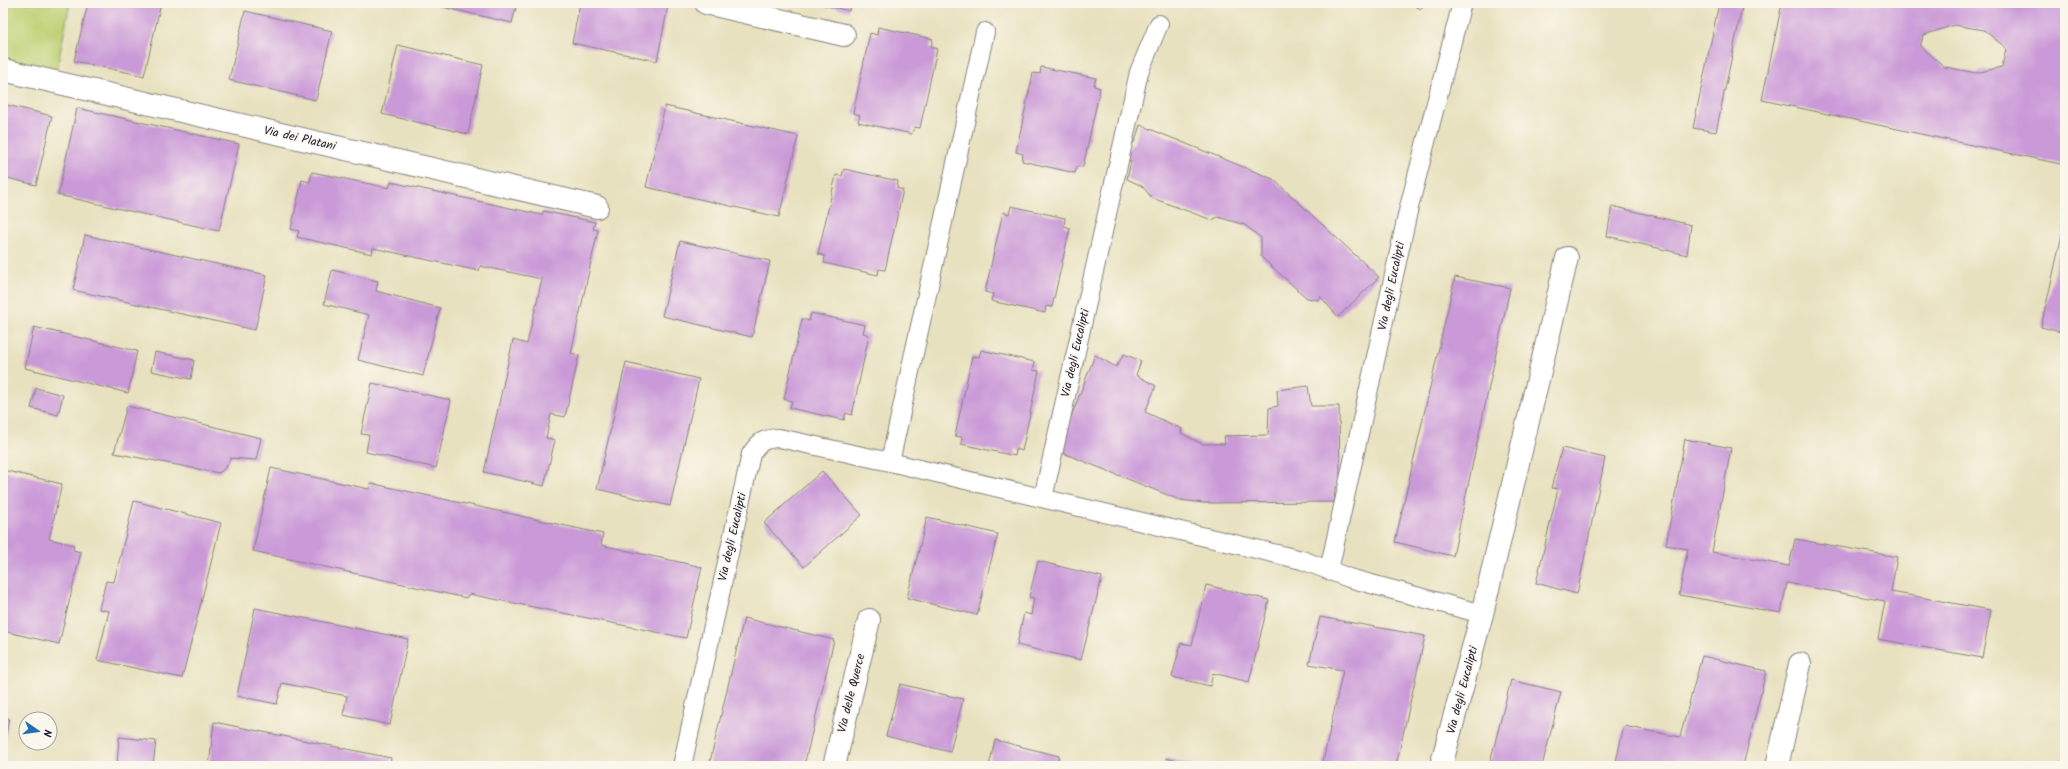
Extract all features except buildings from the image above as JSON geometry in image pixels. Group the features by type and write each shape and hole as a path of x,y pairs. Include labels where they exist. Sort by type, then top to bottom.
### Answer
{"street":[{"path":"706,3 844,35"},
{"name":"Via dei Platani","path":"3,70 597,207"},
{"name":"Via degli Eucalipti","path":"1441,766 1482,614 1567,258"},
{"name":"Via delle Querce","path":"834,766 869,620"},
{"path":"1777,766 1800,664"}],"lane":[{"name":"Via degli Eucalipti","path":"1329,570 1409,207 1462,3"},
{"name":"Via degli Eucalipti","path":"1042,498 1138,72 1159,24"},
{"path":"890,462 985,32"},
{"name":"Via degli Eucalipti","path":"682,766 751,454 757,445 765,439 779,438 890,462 1302,560 1349,578 1482,614"}],"green space":[{"path":"3,3 70,3 56,73 3,61"}]}
